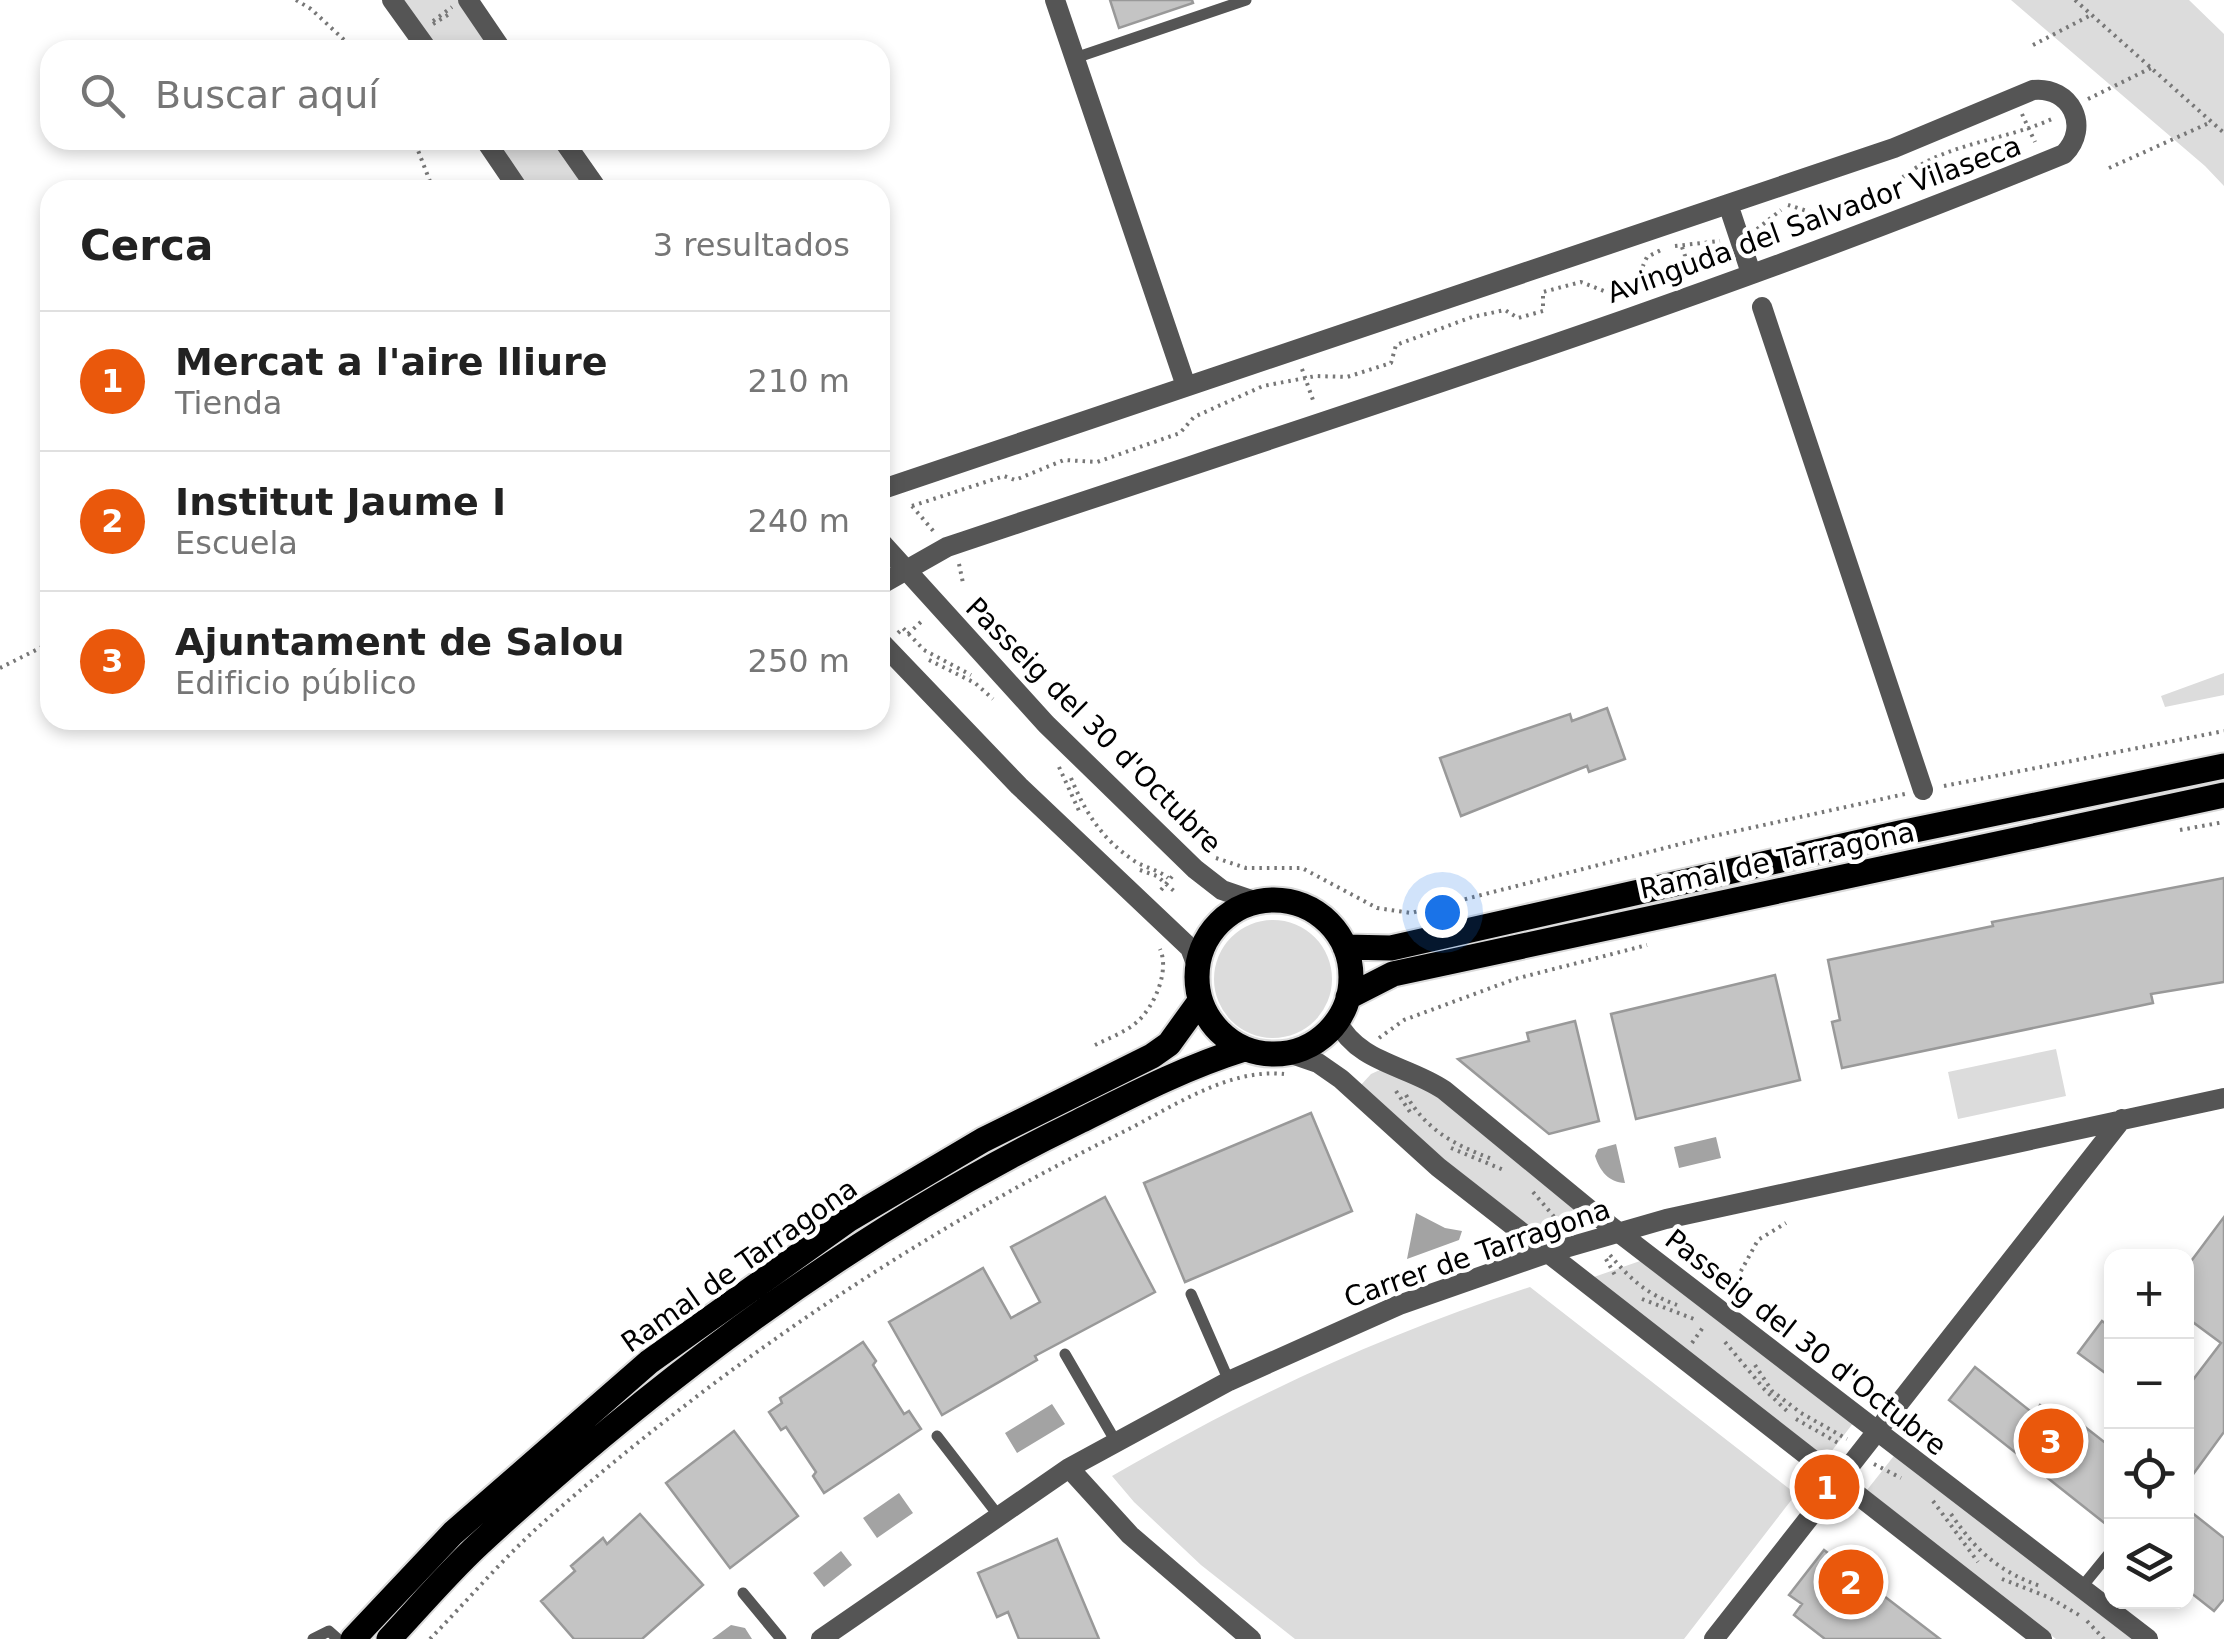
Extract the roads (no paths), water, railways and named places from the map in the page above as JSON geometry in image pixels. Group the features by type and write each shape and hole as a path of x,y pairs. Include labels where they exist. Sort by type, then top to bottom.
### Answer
{"main road":[{"name":"Ramal de Tarragona","path":"1345,947 1392,948 1900,833 2224,766"},
{"name":"Ramal de Tarragona","path":"1343,1009 1393,974 2224,797"},
{"path":"1278,900 1299,904 1318,914 1345,947 1351,980 1343,1009 1324,1036 1308,1046 1292,1064 1244,1049 1217,1030 1200,1001 1197,966 1201,952 1228,914 1256,902 1278,900"},
{"name":"Ramal de Tarragona","path":"353,1639 453,1532 649,1362 865,1210 982,1140 1152,1056 1168,1044 1200,1001"},
{"name":"Ramal de Tarragona","path":"389,1639 476,1547 670,1379 870,1239 993,1163 1182,1071 1244,1049"}],"street":[{"path":"392,0 426,40"},
{"path":"1055,0 1186,386"},
{"path":"464,2 494,40"},
{"name":"Avinguda del Salvador Vilaseca","path":"890,486 1894,148 2033,90 2054,91 2074,109 2077,130 2073,144 2064,154 1914,216 947,546 904,570"},
{"path":"492,150 513,180"},
{"path":"570,150 591,180"},
{"path":"1728,204 1752,273"},
{"path":"1762,308 1923,790"},
{"name":"Passeig del 30 d'Octubre","path":"890,553 1046,724 1186,860 1222,890 1256,902"},
{"path":"890,579 904,570"},
{"path":"890,651 1020,786 1157,902 1190,948 1197,966"},
{"name":"Passeig del 30 d'Octubre","path":"1343,1009 1345,1036 1362,1052 1444,1090 1876,1432 2148,1639"},
{"path":"1292,1064 1318,1064 1341,1079 1438,1166 2042,1639"},
{"name":"Carrer de Tarragona","path":"821,1639 1069,1468 1229,1381 1398,1305 1620,1231 2224,1098"},
{"path":"1714,1639 2122,1119"},
{"path":"1069,1468 1130,1534 1252,1639"}],"lane":[{"path":"1075,58 1246,0"},
{"path":"1190,1294 1229,1381"},
{"path":"1066,1354 1116,1442"},
{"path":"937,1436 998,1514"},
{"path":"2081,1588 2104,1560"},
{"path":"743,1593 781,1639"},
{"path":"313,1639 329,1631 338,1639"}],"place":[{"name":"Ajuntament de Salou","path":"2051,1441"},
{"name":"Mercat a l'aire lliure","path":"1827,1487"},
{"name":"Institut Jaume I","path":"1851,1582"}]}
